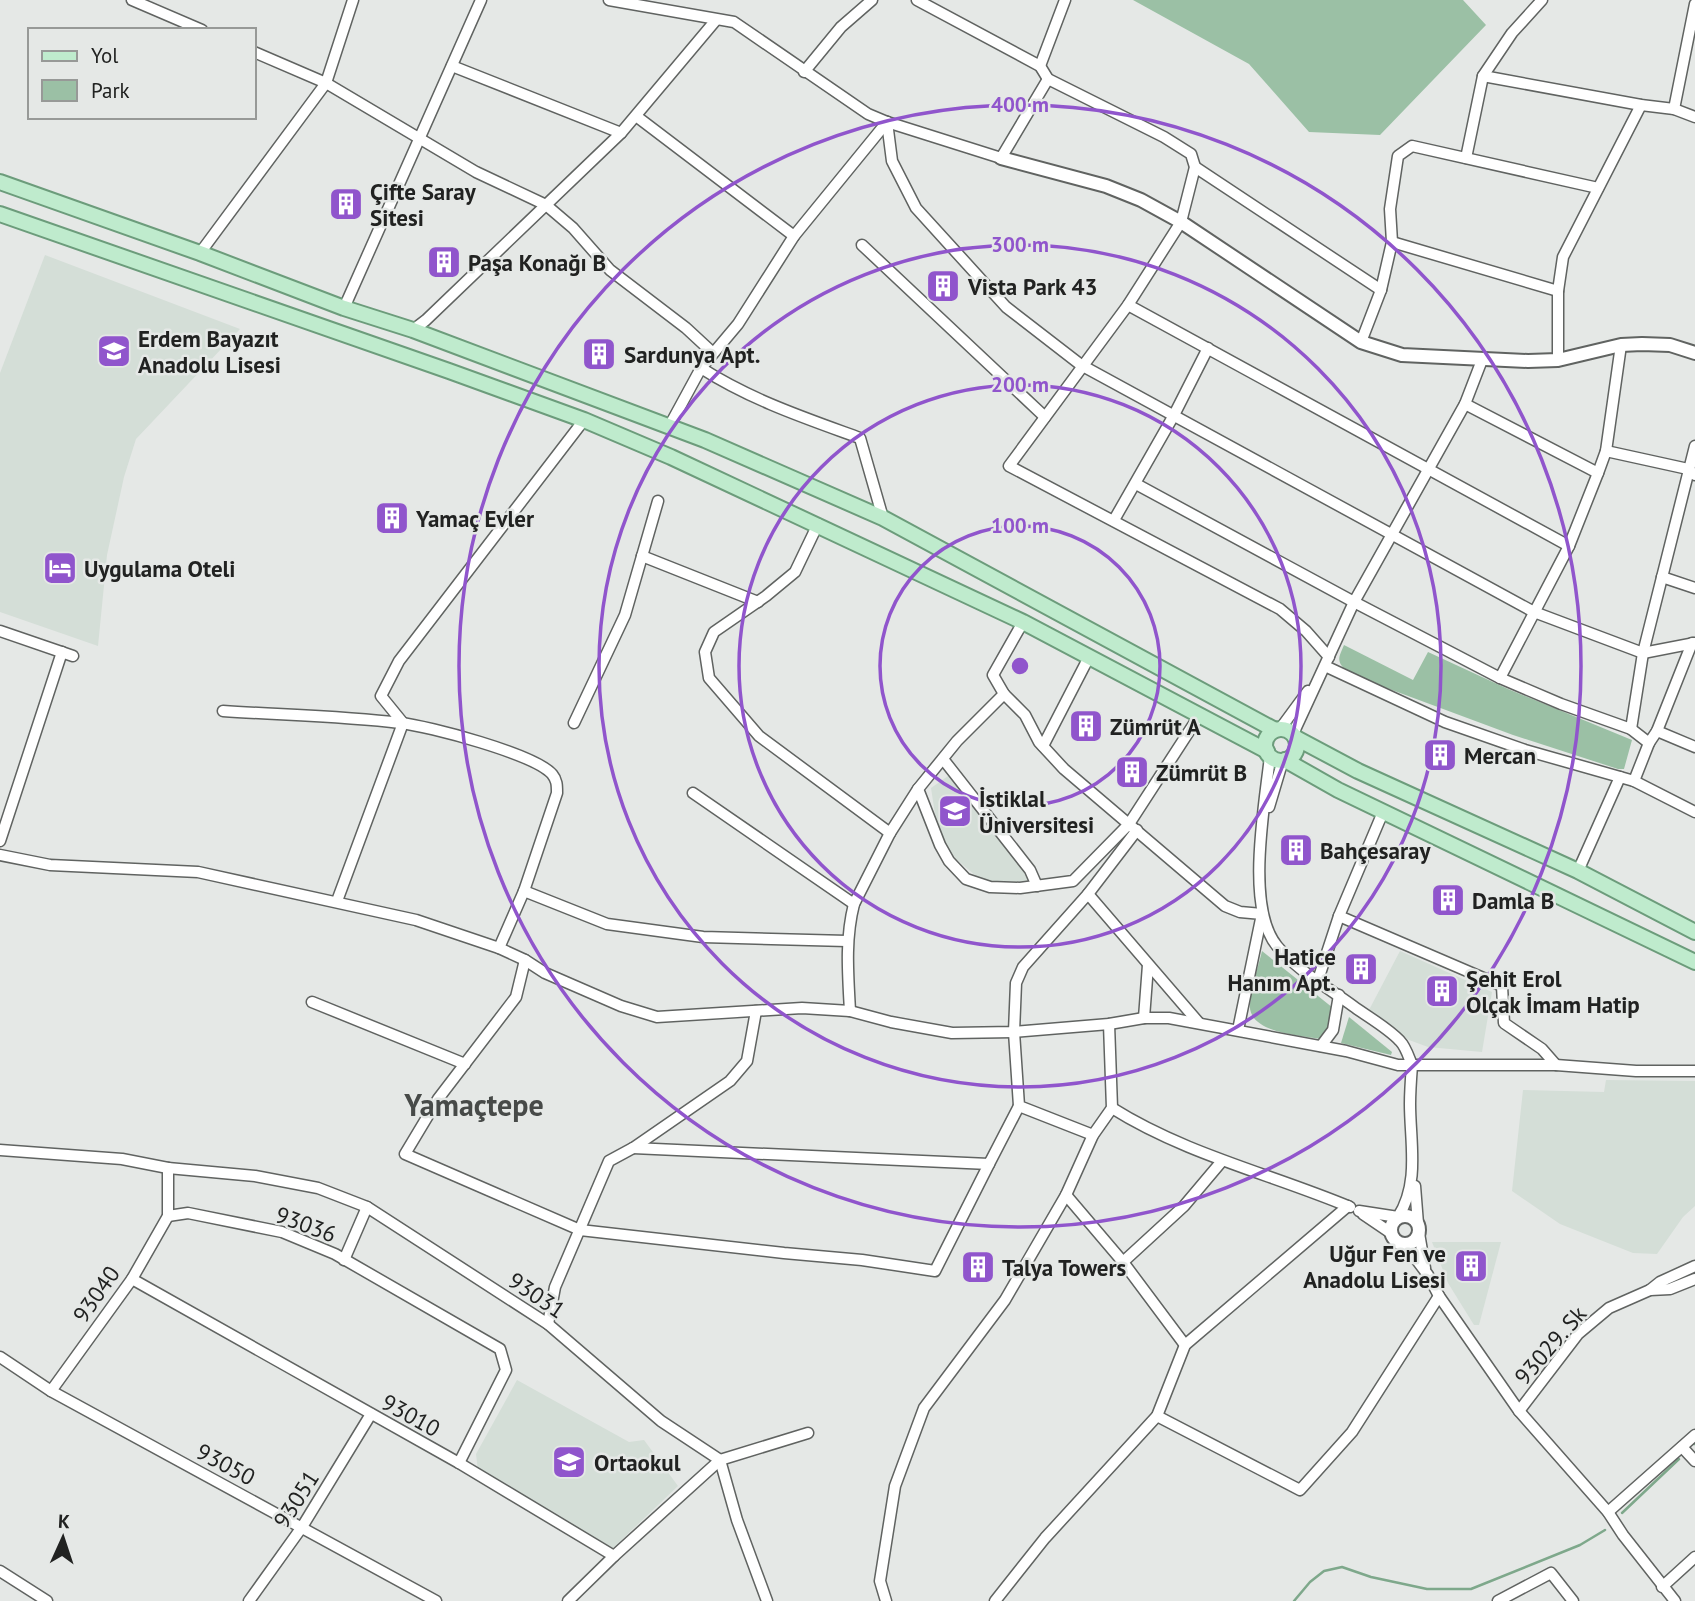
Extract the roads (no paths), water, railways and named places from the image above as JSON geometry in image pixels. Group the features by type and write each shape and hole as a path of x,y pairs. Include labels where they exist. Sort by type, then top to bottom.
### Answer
{"main road":[{"path":"0,182 670,425 883,518 1358,771 1578,871 1695,932"},
{"path":"0,214 584,420 671,457 1023,622 1383,812 1695,962"},
{"path":"1276,757 1267,737 1286,733"},
{"path":"1276,757 1294,754 1297,744 1286,733"}],"street":[{"path":"132,0 197,28"},
{"path":"200,253 326,83 353,0"},
{"path":"344,308 481,0"},
{"path":"609,0 734,22 868,114 1001,158 1106,186 1141,200 1181,222 1362,342 1402,355 1482,360 1558,360 1621,345 1670,345 1695,354"},
{"path":"804,72 841,27 872,0"},
{"path":"917,0 1040,66 1048,79 1164,137 1191,154 1195,166 1181,222 1128,305 1009,466 1280,609 1306,631 1327,662 1445,722 1525,750 1634,781 1695,812"},
{"path":"1040,66 1065,0"},
{"path":"1466,158 1483,76 1512,33 1542,0"},
{"path":"1674,109 1695,4"},
{"path":"413,330 621,134 716,20"},
{"path":"256,53 326,83 476,172 546,205 573,228 610,270 686,328 713,353"},
{"path":"452,66 621,134"},
{"path":"1483,76 1674,109 1695,117"},
{"path":"1001,158 1048,79"},
{"path":"1558,360 1558,291 1563,257 1641,105"},
{"path":"636,116 794,236"},
{"path":"670,425 701,368 738,324 794,236 887,122"},
{"path":"887,122 892,161 916,208 1006,307 1082,365 1392,537 1534,612 1643,653 1693,643"},
{"path":"1362,342 1381,290 1392,242 1390,209 1398,156 1412,146 1598,188"},
{"path":"1195,166 1381,290"},
{"path":"1392,242 1558,291"},
{"path":"862,245 1045,417"},
{"path":"1128,305 1569,546"},
{"path":"1500,678 1569,546 1606,451 1621,345"},
{"path":"1114,520 1174,415 1208,348"},
{"path":"1286,733 1327,662 1354,602 1465,404 1482,360"},
{"path":"701,368 759,401 860,438 883,518"},
{"path":"1465,404 1598,473"},
{"path":"403,723 381,696 399,661 584,420"},
{"path":"1631,729 1643,653 1692,472 1695,446"},
{"path":"1606,451 1692,472"},
{"path":"1136,484 1500,678 1631,729 1649,743"},
{"path":"575,723 625,615 658,501"},
{"path":"818,524 794,572 758,602 714,632 705,652 709,678 759,736 890,833"},
{"path":"642,556 758,602"},
{"path":"1662,578 1695,588"},
{"path":"1023,622 993,674 1004,694 1025,715 1043,746 1064,769 1225,906 1240,912 1262,914"},
{"path":"0,631 73,656"},
{"path":"1634,781 1693,643"},
{"path":"0,841 62,652"},
{"path":"1043,746 1089,657"},
{"path":"850,1011 847,941 854,904 890,833 918,789 957,741 1004,694"},
{"path":"223,711 403,723 504,750 539,763 557,781 557,793 524,891 499,948"},
{"path":"526,960 516,997 438,1099 405,1154 580,1230 862,1260 935,1271 1019,1106 1014,1032 1016,983 1023,967 1087,894 1133,827 1199,716"},
{"path":"337,901 403,723"},
{"path":"1657,731 1695,747"},
{"path":"1238,1030 1262,914 1259,851 1276,757"},
{"path":"943,759 1030,870 1037,886"},
{"path":"1578,871 1619,777"},
{"path":"918,789 949,861 966,879 990,887 1020,888 1073,881 1133,827"},
{"path":"693,793 854,904"},
{"path":"1317,983 1339,916 1383,812"},
{"path":"0,855 50,866 198,872 416,920 499,948 526,960 545,973 621,1006 657,1017 802,1008 850,1011 891,1022 952,1033 1014,1032 1109,1024 1144,1018 1169,1018 1321,1046 1398,1065 1556,1065 1636,1072 1695,1072"},
{"path":"524,891 607,925 703,937 847,941"},
{"path":"1087,894 1199,1024"},
{"path":"1262,914 1276,945 1317,983 1339,995 1402,1042 1412,1065 1410,1103 1413,1168 1422,1257 1428,1275 1439,1297 1519,1411 1608,1512 1675,1601"},
{"path":"1339,916 1502,986 1504,1023 1542,1049 1556,1065"},
{"path":"1144,1018 1148,965"},
{"path":"1321,1046 1333,1030 1339,995"},
{"path":"312,1002 465,1064"},
{"path":"548,1324 555,1287 609,1161 633,1148 730,1081 747,1060 755,1011"},
{"path":"886,1601 880,1581 895,1486 924,1408 1005,1300 1066,1195 1093,1135 1112,1108 1109,1024"},
{"path":"1019,1106 1093,1135"},
{"path":"1112,1108 1222,1161 1359,1211 1396,1238 1428,1275"},
{"path":"633,1148 989,1164"},
{"path":"0,1150 122,1159 168,1168 167,1216"},
{"path":"1123,1262 1184,1206 1222,1161"},
{"name":"93031","path":"168,1168 255,1176 318,1188 367,1208 548,1324 661,1421 720,1460"},
{"path":"1396,1238 1392,1224 1409,1192 1413,1168"},
{"path":"1066,1195 1123,1262 1185,1345"},
{"path":"995,1601 1045,1538 1157,1416 1185,1345 1348,1206"},
{"path":"344,1259 367,1208"},
{"path":"1359,1211 1412,1217 1419,1228"},
{"name":"93036","path":"167,1216 188,1213 282,1232 344,1259 500,1349 506,1370 459,1463"},
{"name":"93040","path":"51,1391 132,1279 167,1216"},
{"path":"1396,1238 1414,1241 1419,1228"},
{"name":"93029. Sk","path":"1519,1411 1578,1335 1609,1308 1695,1266"},
{"name":"93010","path":"132,1279 459,1463 614,1556"},
{"name":"93029. Sk","path":"1650,1290 1670,1289 1695,1279"},
{"path":"1157,1416 1300,1490 1352,1432 1439,1297"},
{"name":"93050","path":"0,1357 51,1391 436,1601"},
{"name":"93051","path":"249,1601 302,1527 371,1415"},
{"path":"568,1601 720,1460 808,1433"},
{"path":"1608,1512 1695,1435"},
{"path":"1682,1447 1694,1458"},
{"path":"720,1460 737,1520 767,1601"},
{"path":"1662,1587 1695,1558"},
{"path":"0,1570 47,1601"},
{"path":"1498,1601 1551,1573 1573,1601"}],"waterway":[{"path":"1622,1513 1679,1459"},
{"path":"1294,1601 1310,1582 1324,1571 1342,1567 1371,1577 1427,1589 1471,1589 1580,1545 1605,1530"}],"place":[{"name":"Çifte Saray Sitesi","path":"346,204"},
{"name":"Paşa Konağı B","path":"444,262"},
{"name":"Vista Park 43","path":"943,286"},
{"name":"Erdem Bayazıt Anadolu Lisesi","path":"114,351"},
{"name":"Sardunya Apt.","path":"599,354"},
{"name":"Yamaç Evler","path":"392,518"},
{"name":"Uygulama Oteli","path":"60,568"},
{"name":"Zümrüt A","path":"1086,726"},
{"name":"Mercan","path":"1440,755"},
{"name":"Zümrüt B","path":"1132,772"},
{"name":"İstiklal Üniversitesi","path":"955,811"},
{"name":"Bahçesaray","path":"1296,850"},
{"name":"Damla B","path":"1448,900"},
{"name":"Hatice Hanım Apt.","path":"1361,969"},
{"name":"Şehit Erol Olçak İmam Hatip","path":"1442,991"},
{"name":"Uğur Fen ve Anadolu Lisesi","path":"1471,1266"},
{"name":"Talya Towers","path":"978,1267"},
{"name":"Ortaokul","path":"569,1462"}],"district":[{"name":"Yamaçtepe","path":"474,1104"}]}
